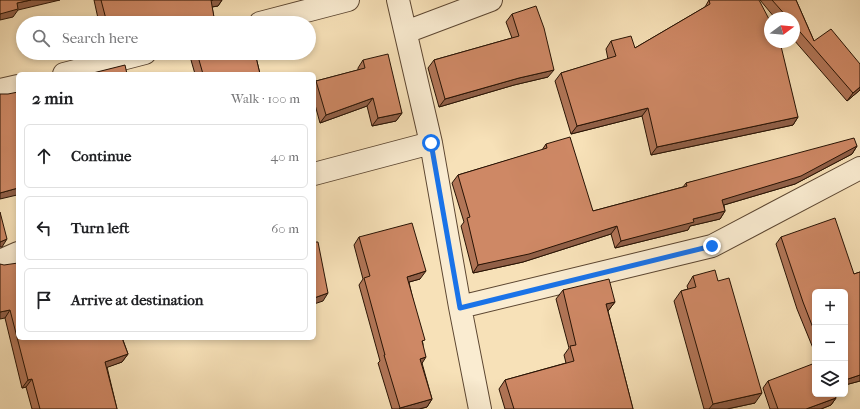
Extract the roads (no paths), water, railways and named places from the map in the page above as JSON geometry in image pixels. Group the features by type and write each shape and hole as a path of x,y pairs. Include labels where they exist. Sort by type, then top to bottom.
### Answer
{"street":[{"path":"287,16 348,0"},
{"path":"398,0 431,143 479,409"},
{"path":"406,32 490,0"},
{"path":"72,72 118,60"},
{"path":"0,90 16,86"},
{"path":"316,173 431,143"},
{"path":"460,308 712,246 860,168"},
{"path":"0,261 16,254"}]}
